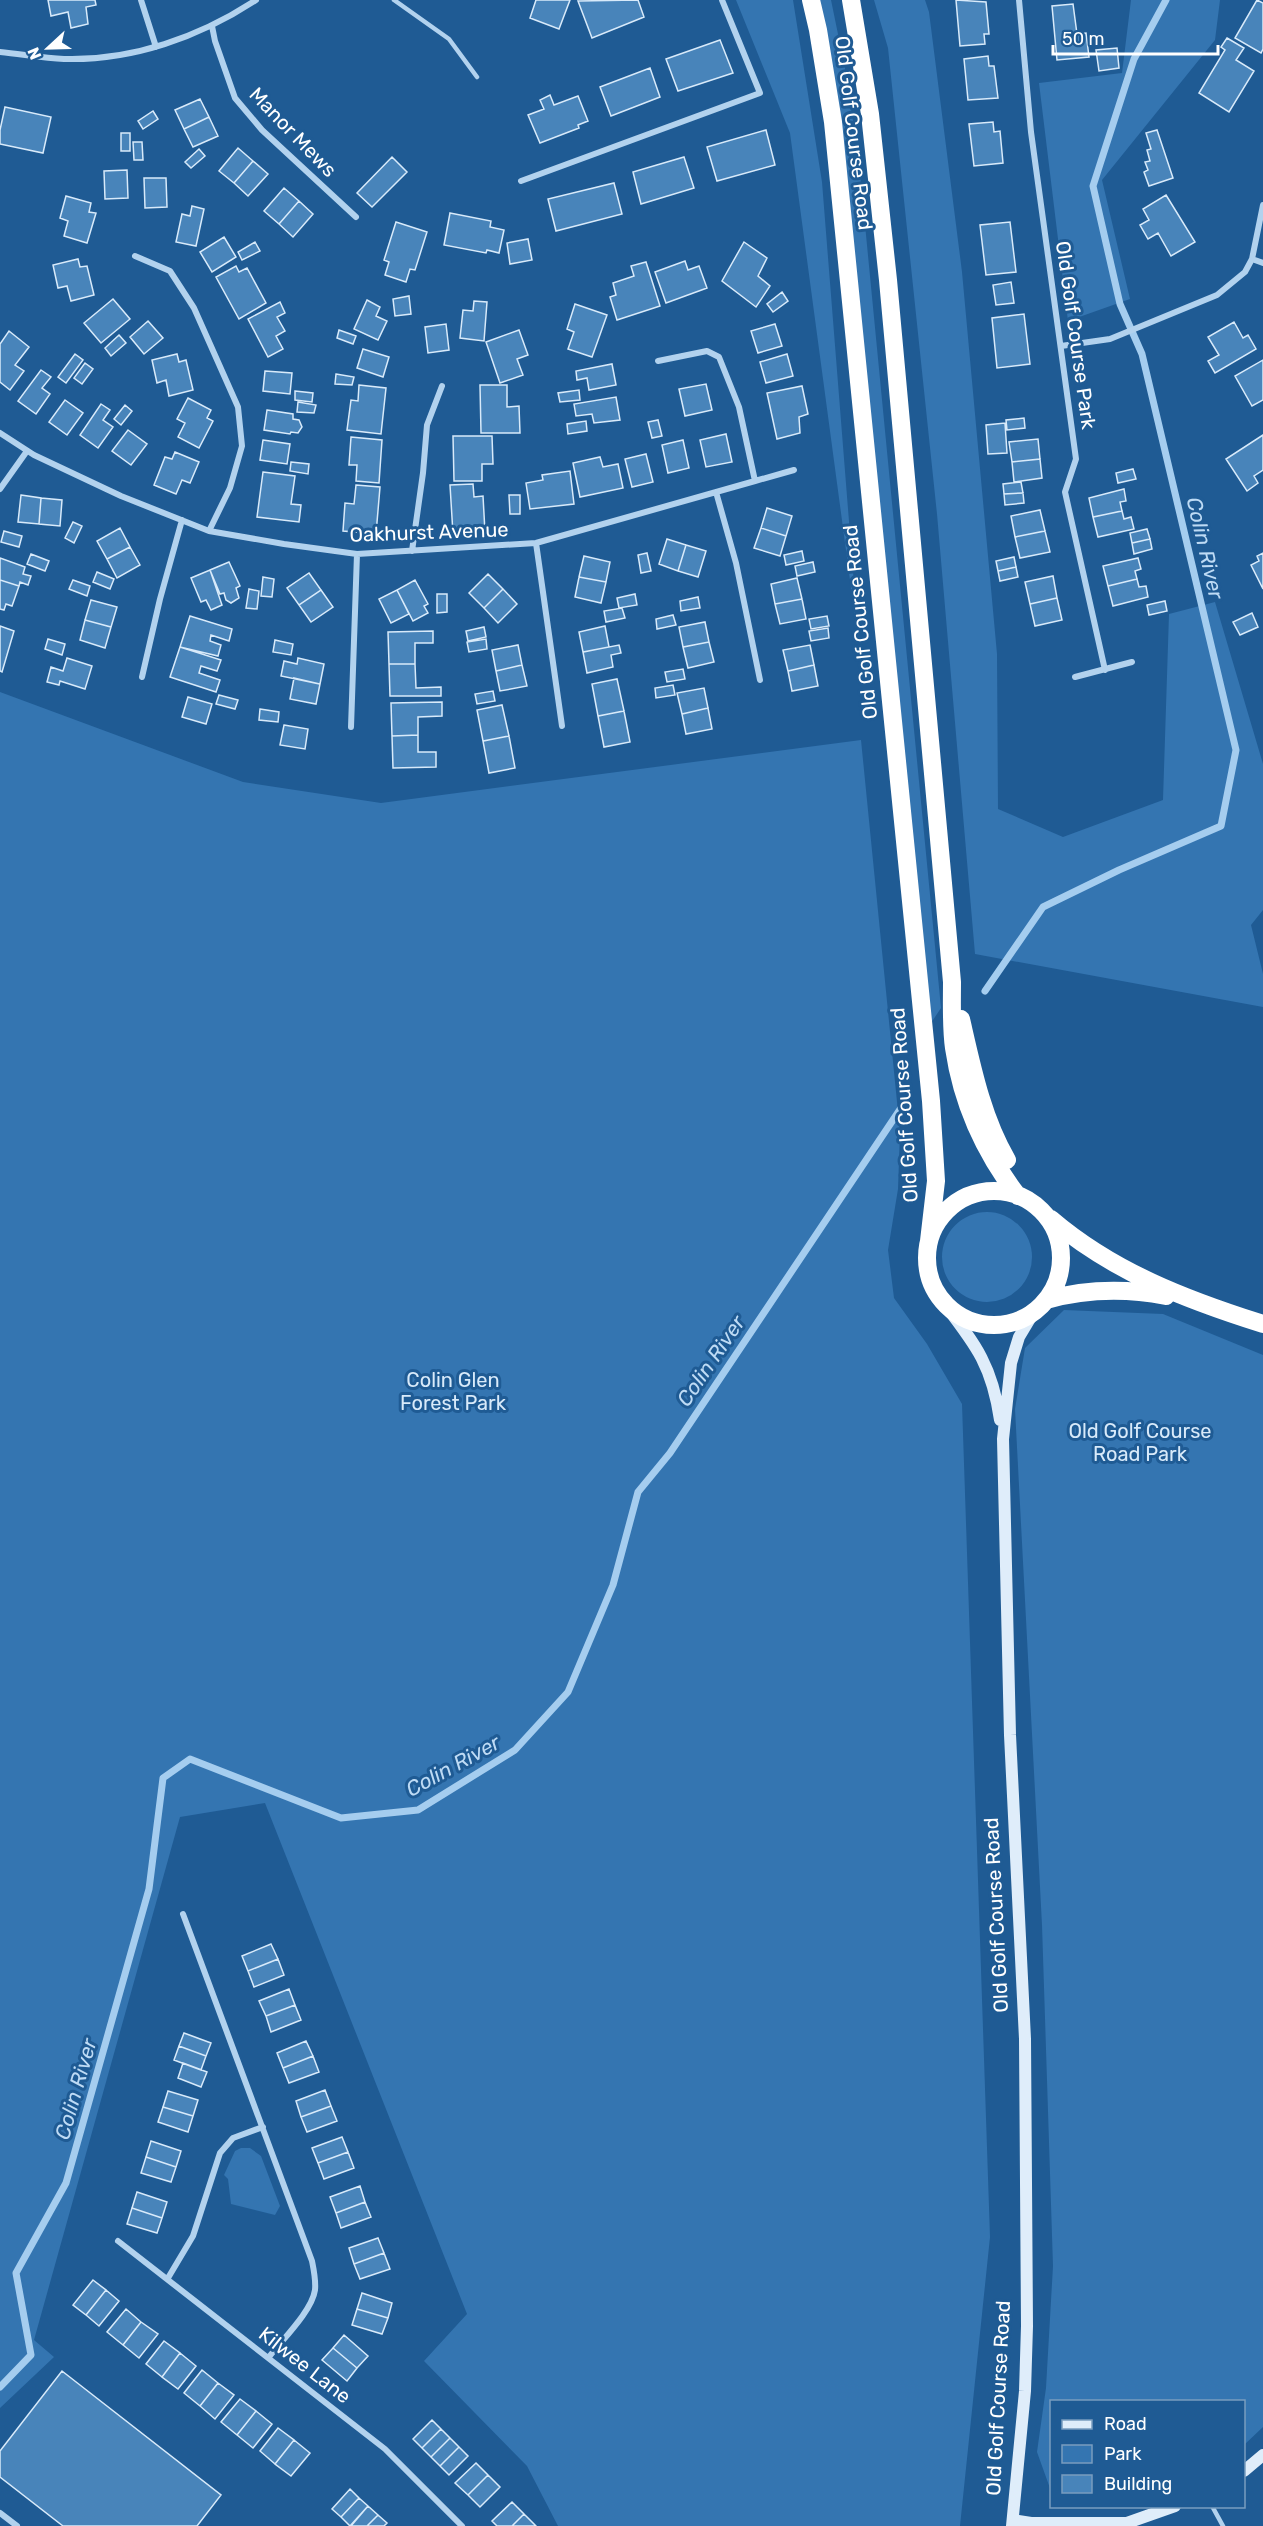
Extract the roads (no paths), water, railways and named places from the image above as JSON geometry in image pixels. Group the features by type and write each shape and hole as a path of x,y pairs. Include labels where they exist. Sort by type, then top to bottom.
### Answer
{"highway":[{"name":"Old Golf Course Road","path":"811,0 818,30 836,156 931,1101 936,1181 929,1240"},
{"name":"Old Golf Course Road","path":"851,0 870,114 888,280 952,982 954,1046 963,1092 981,1138 1001,1174 1018,1196"},
{"name":"Old Golf Course Road","path":"952,982 975,1082 997,1142 1042,1212"},
{"path":"1200,1304 1114,1264 1071,1236 1018,1196 989,1191 969,1196 952,1206 938,1222 929,1240 927,1262 931,1282 942,1300 958,1315 977,1323 998,1325 1018,1321 1040,1306 1072,1293 1111,1290 1154,1294 1200,1304 1263,1324"},
{"path":"1040,1306 1056,1285 1061,1268 1060,1249 1055,1231 1042,1212"}],"street":[{"path":"141,0 156,47"},
{"path":"0,52 65,59 117,55 156,47 212,26 256,0"},
{"path":"521,181 760,93 722,0"},
{"name":"Old Golf Course Park","path":"1019,0 1030,132 1076,459 1065,492 1105,670"},
{"name":"Manor Mews","path":"212,26 235,98 262,130 356,217"},
{"path":"1061,346 1102,341 1217,295 1245,272 1252,259 1263,205"},
{"path":"135,256 170,271 194,308 238,407 242,446 230,488 210,531"},
{"path":"1252,259 1263,263"},
{"path":"658,361 707,351 719,357 739,407 755,481"},
{"path":"412,551 427,424 442,386"},
{"name":"Oakhurst Avenue","path":"0,433 27,451 121,496 210,531 357,554 536,543 794,470"},
{"path":"0,489 27,451"},
{"path":"716,492 736,563 760,680"},
{"path":"142,677 160,599 182,520"},
{"path":"536,543 562,726"},
{"path":"351,728 357,554"},
{"path":"1076,677 1132,662"},
{"path":"942,1300 986,1364 996,1390 1003,1439"},
{"name":"Old Golf Course Road","path":"1013,2523 1025,2391 1027,2326 1026,2063 1010,1735 1003,1439 1011,1363 1019,1337 1040,1306"},
{"path":"183,1914 312,2261 315,2291 311,2303 269,2357"},
{"path":"168,2278 193,2236 220,2152 233,2138 263,2127"},
{"name":"Kilwee Lane","path":"118,2241 385,2449 462,2526"},
{"path":"1245,2470 1263,2455"},
{"path":"1013,2523 1127,2525 1170,2508"},
{"path":"0,2513 17,2526"}],"lane":[{"path":"394,0 449,39 477,77"},
{"path":"1213,2508 1223,2526"}],"waterway":[{"name":"Colin River","path":"985,991 1043,907 1119,870 1221,826 1236,750 1142,354 1120,304 1093,186 1134,59 1166,0"},
{"name":"Colin River","path":"0,2387 31,2355 16,2273 66,2183 149,1889 163,1778 190,1759 341,1818 418,1810 515,1750 568,1692 613,1585 638,1492 670,1453 905,1102"}],"park label":[{"name":"Colin Glen Forest Park","path":"453,1392"},
{"name":"Old Golf Course Road Park","path":"1140,1442"}]}
